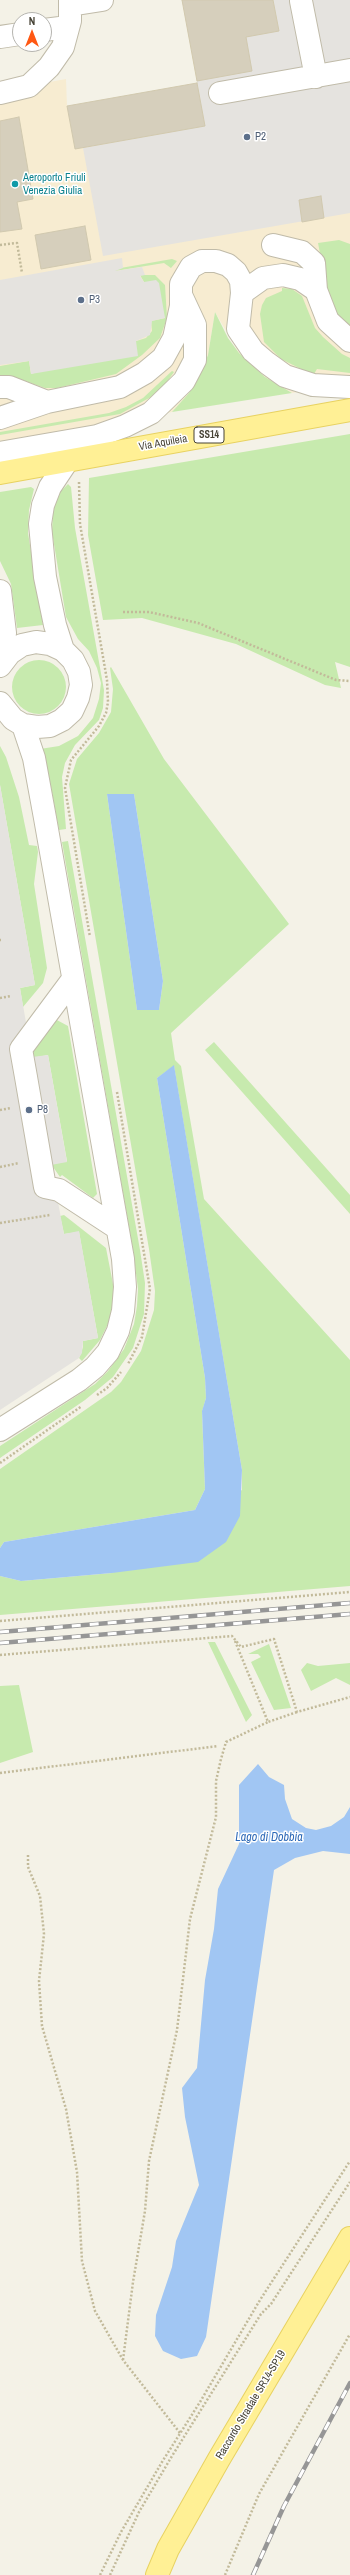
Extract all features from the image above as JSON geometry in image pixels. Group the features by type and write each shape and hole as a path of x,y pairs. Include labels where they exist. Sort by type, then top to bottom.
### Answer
{"main road":[{"name":"Via Aquileia","path":"0,473 350,410"},
{"name":"Raccordo Stradale SR14-SP19","path":"157,2575 168,2549 219,2459 350,2238"}],"lane":[{"path":"0,93 29,86 49,67 63,47 68,27 70,3 102,0"},
{"path":"301,1 316,77"},
{"path":"52,29 68,27"},
{"path":"0,37 12,35"},
{"path":"220,93 350,70"},
{"path":"272,245 302,252 314,263 316,290 328,321 350,341"},
{"path":"0,418 47,402 120,387 145,373 163,358 174,338 179,320 181,284 191,267 202,261 216,260 228,265 236,272 241,281 242,293 238,329 253,351 267,363 285,376 313,385 350,387"},
{"path":"242,293 263,278 283,275 300,279 316,290"},
{"path":"0,453 97,436 125,426 151,413 184,381 195,360 195,325 181,294"},
{"path":"0,386 9,386 47,402"},
{"path":"63,650 55,626 45,577 40,524 43,505 50,487 78,458"},
{"path":"0,591 5,633 0,665"},
{"path":"0,665 10,653 22,645 36,642 50,644 63,650 73,660 79,672 81,685 78,698 67,715 50,726 37,727 23,725 1,708"},
{"path":"0,1430 79,1380 108,1352 118,1331 125,1293 123,1259 116,1228 34,758 23,725"},
{"path":"73,979 21,1049 46,1187 59,1190 116,1228"}],"path":[{"path":"0,245 17,243 22,273"},
{"path":"78,458 80,524 107,680 108,702 106,713 99,726 70,760 65,788 91,942"},
{"path":"122,612 149,612 198,623 330,678 350,681"},
{"path":"0,998 11,996"},
{"path":"94,1397 107,1388 133,1357 142,1337 150,1289 117,1088"},
{"path":"0,1223 50,1214"},
{"path":"0,1463 88,1402"},
{"path":"0,1621 350,1592"},
{"path":"0,1655 232,1636 241,1647 274,1639 297,1712"},
{"path":"234,1640 268,1722"},
{"path":"123,2360 133,2282 145,2211 149,2161 177,2030 190,1919 216,1817 216,1781 226,1742 268,1722 350,1697"},
{"path":"0,1774 218,1746"},
{"path":"28,1855 28,1867 40,1896 44,1934 38,1981 42,2026 66,2109 77,2172 82,2261 95,2312 123,2360 180,2433"},
{"path":"100,2575 121,2532 260,2300 350,2161"},
{"path":"110,2575 139,2512 172,2456 261,2314 271,2304 350,2182"},
{"path":"225,2575 259,2494 350,2334"}],"shaded area":[{"path":"182,0 350,0 350,384 292,393 265,377 239,353 215,312 208,355 189,393 172,412 0,448 0,91 66,79 67,106 197,83"},
{"name":"P2","path":"273,0 350,0 350,213 103,256 83,148 205,126 196,78 218,75 246,37 279,31"},
{"name":"P3","path":"122,258 123,268 115,271 142,267 145,275 140,276 144,282 156,280 159,283 165,318 152,321 150,335 136,341 138,356 31,374 29,361 0,365 0,280"},
{"name":"P8","path":"0,785 35,985 20,988 32,1057 48,1055 67,1162 51,1165 64,1234 79,1231 98,1338 83,1341 82,1353 79,1358 0,1410"}],"green space":[{"path":"339,240 350,244 350,329 340,320 329,300 318,243"},
{"path":"172,259 177,261 171,268 164,263 115,271 115,269"},
{"path":"140,275 155,275 165,285 167,318 160,338 142,355 116,374 57,388 45,388 14,377 0,378 0,366 29,361 31,374 146,338 152,331 151,321 165,318"},
{"path":"282,288 292,289 302,296 315,328 342,354 350,358 350,373 317,369 314,374 311,374 281,359 264,342 260,314 262,305 266,298 282,291"},
{"path":"215,312 228,338 239,353 265,377 292,393 172,412 189,393 201,372 208,355"},
{"path":"172,371 174,372 166,383 151,397 120,414 0,435 0,432 109,413 126,407 143,398"},
{"path":"350,434 350,667 335,662 341,688 325,685 236,644 142,618 103,620 88,535 89,478"},
{"path":"68,484 71,487 75,528 104,690 103,708 99,720 75,745 65,763 62,777 66,829 59,830 51,787 40,749 59,746 78,736 93,718 99,699 101,683 97,668 89,651 78,639 66,617 52,532 53,510 60,492"},
{"path":"31,487 34,489 29,510 28,533 43,625 17,628 11,584 0,561 0,492"},
{"path":"34,660 44,660 54,664 62,672 66,682 66,692 62,702 54,710 44,714 34,714 24,710 16,702 12,692 12,682 16,672 24,664"},
{"path":"111,667 164,759 289,924 171,1033 175,1060 181,1066 204,1199 350,1360 350,1586 0,1615 0,1576 21,1581 112,1573 242,1490 242,1470 174,1066 157,1078 205,1378 206,1398 202,1412 205,1489 195,1510 4,1542 0,1548 0,1469 111,1392 121,1382 141,1351 154,1310 155,1291 149,1249 69,784 77,759 99,733 111,712 113,689","holes":["107,794 134,794 163,981 159,1010 137,1010"]},
{"path":"0,746 6,757 19,797 29,845 37,846 38,852 34,884 47,968 43,983 23,1007 20,988 35,985 0,785"},
{"path":"68,841 140,1250 145,1283 144,1314 133,1348 113,1377 85,1400 0,1458 0,1446 95,1384 108,1371 124,1349 134,1324 137,1306 138,1289 133,1250 62,842"},
{"path":"55,1019 68,1026 97,1194 93,1198 62,1175 60,1177 51,1164 67,1161 48,1055 32,1058 32,1055 34,1048"},
{"path":"214,1042 350,1195 350,1214 205,1050"},
{"path":"64,1215 106,1248 113,1284 113,1303 109,1322 100,1340 82,1361 79,1358 83,1347 83,1341 98,1338 79,1232 64,1234 60,1216"},
{"path":"208,1642 215,1642 252,1715 246,1722"},
{"path":"269,1644 291,1708 274,1710 251,1662 261,1657 258,1654 248,1654"},
{"path":"307,1663 318,1666 350,1663 350,1685 336,1678 311,1691 301,1670"},
{"path":"19,1685 33,1752 0,1763 0,1686"}],"water":[{"path":"107,794 134,794 163,981 159,1010 137,1010"},
{"path":"174,1065 242,1470 240,1516 226,1542 198,1562 112,1573 21,1581 0,1576 0,1548 4,1542 195,1510 205,1489 202,1411 206,1398 205,1378 157,1078"},
{"name":"Lago di Dobbia","path":"258,1764 269,1777 284,1785 285,1799 292,1819 306,1828 316,1830 331,1826 344,1817 350,1807 350,1854 323,1851 295,1858 274,1870 206,2337 197,2356 181,2359 163,2351 155,2336 156,2315 172,2267 176,2241 199,2185 185,2117 182,2088 197,2068 205,1980 214,1929 218,1889 239,1844 239,1785"}],"building":[{"path":"182,0 273,0 279,31 246,37 252,71 197,81"},
{"path":"197,83 205,126 75,149 67,106"},
{"name":"Aeroporto Friuli Venezia Giulia","path":"19,117 33,199 17,202 22,229 0,232 0,121"},
{"path":"321,196 324,218 302,222 299,200"},
{"path":"85,226 91,260 41,269 35,235"}],"railway":[{"path":"0,1632 350,1603"},
{"path":"0,1643 350,1614"},
{"path":"253,2575 284,2506 350,2383"}],"place":[{"name":"P2","path":"247,137"},
{"name":"Aeroporto Friuli Venezia Giulia","path":"15,184"},
{"name":"P3","path":"81,300"},
{"name":"P8","path":"29,1110"}]}
